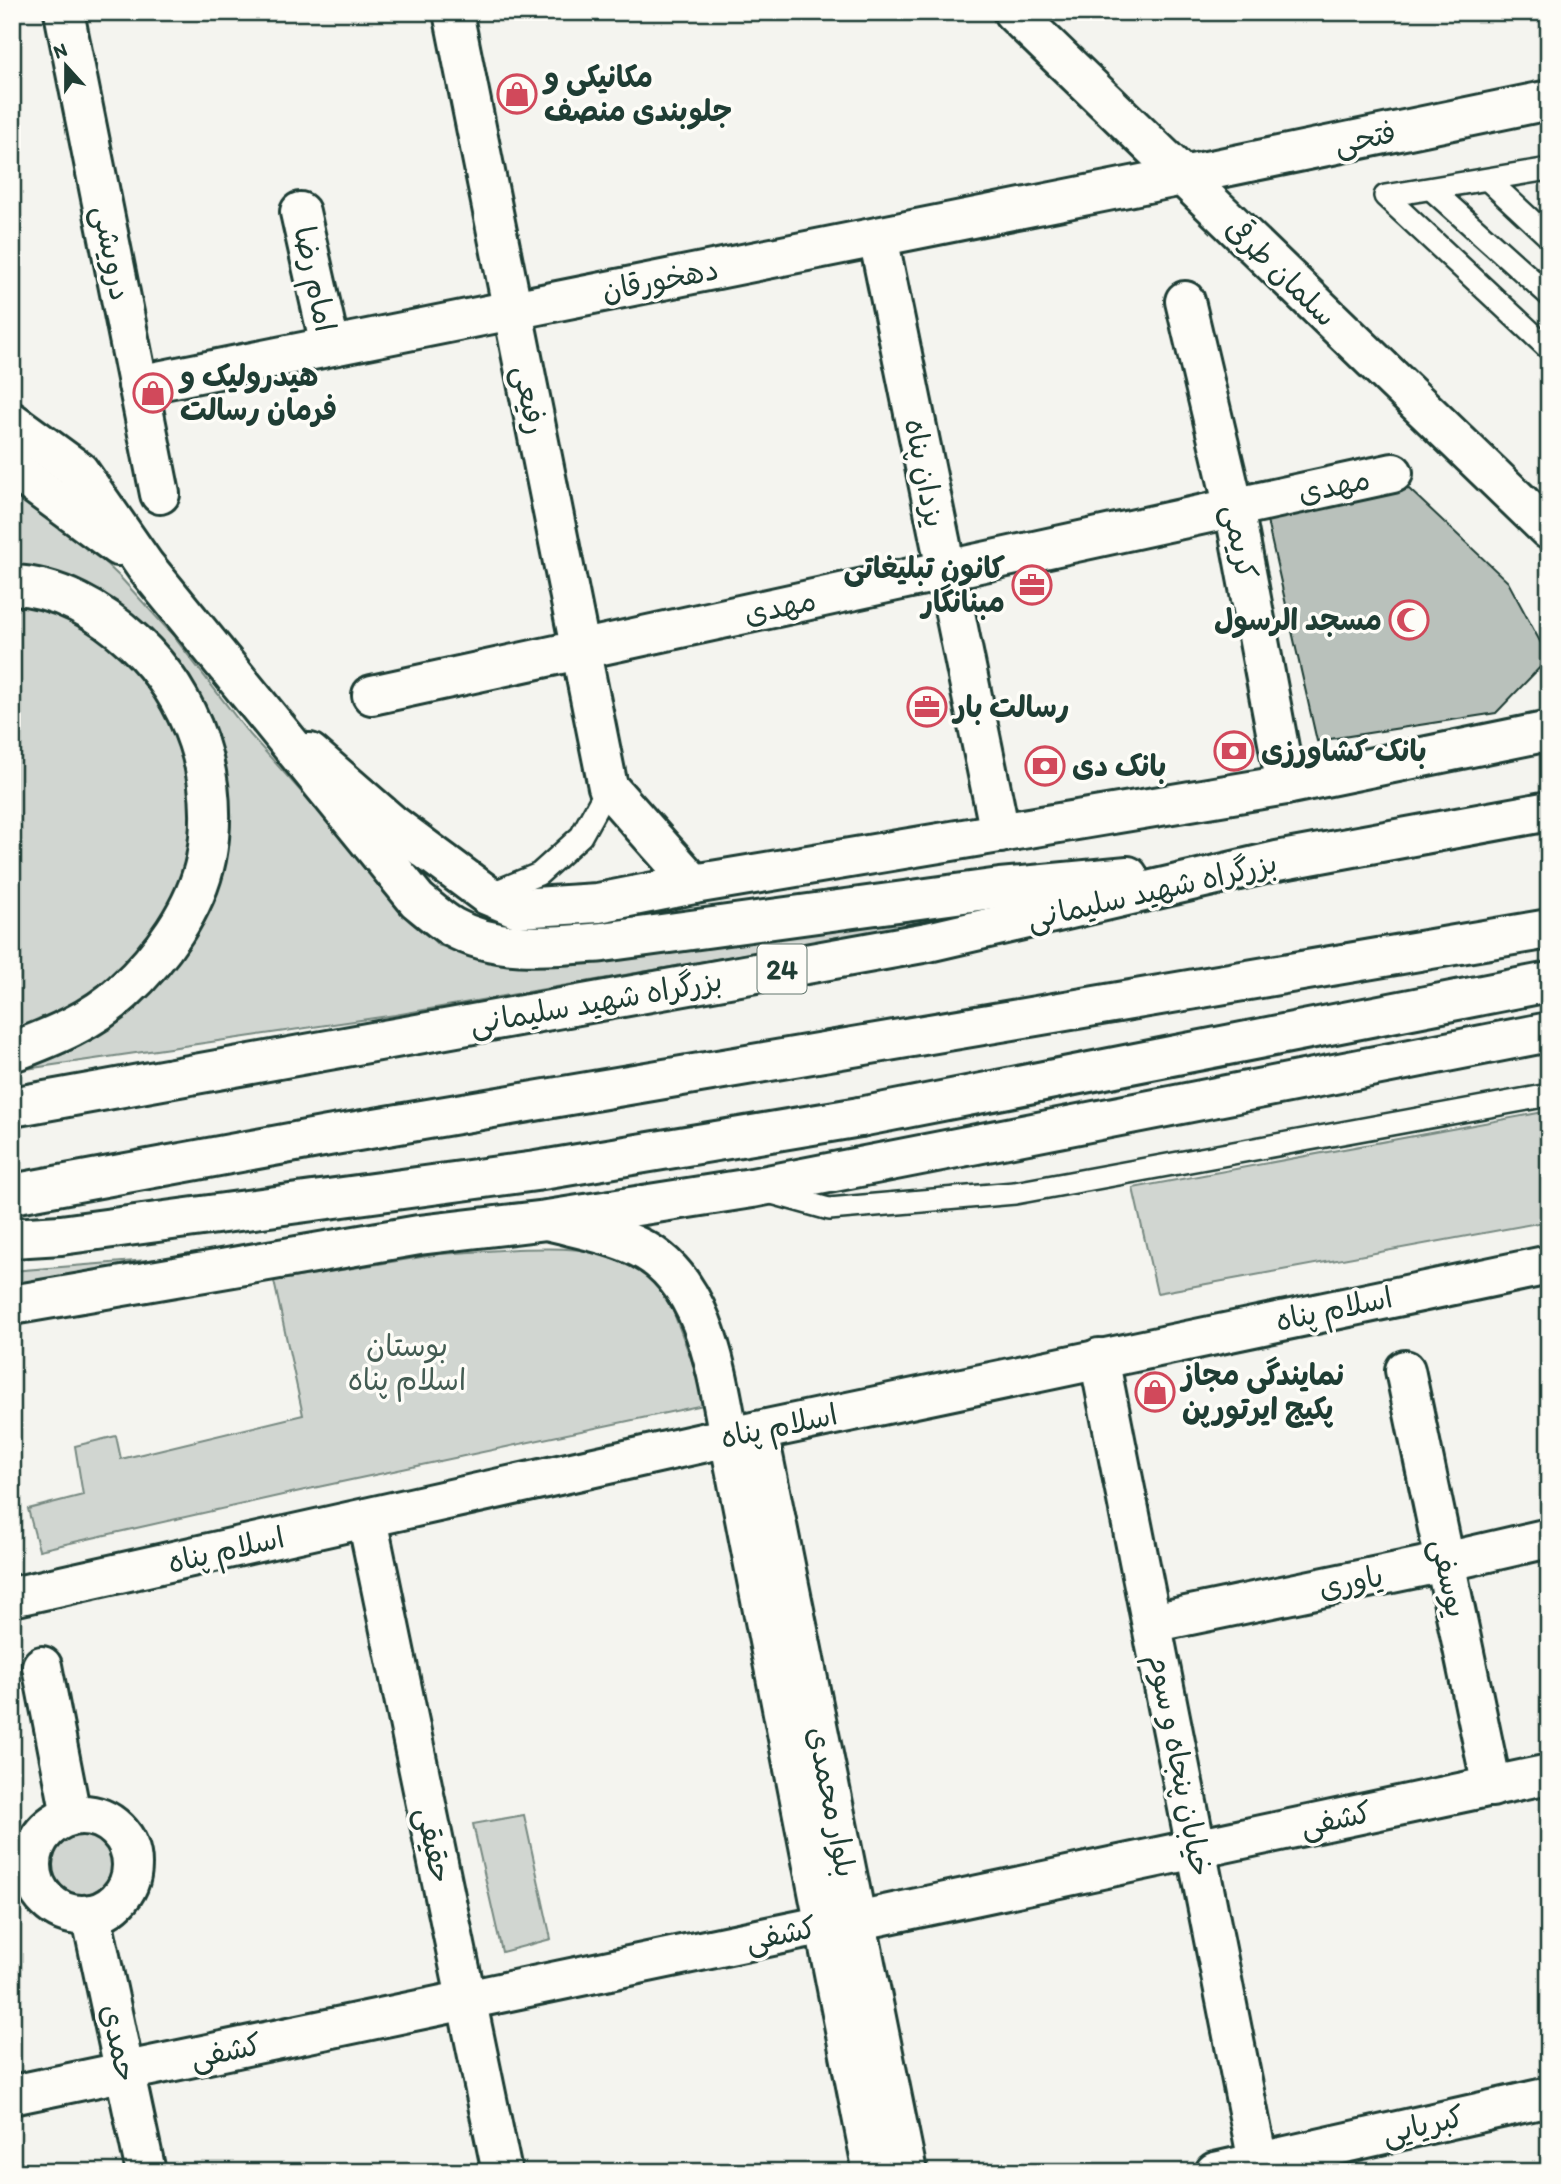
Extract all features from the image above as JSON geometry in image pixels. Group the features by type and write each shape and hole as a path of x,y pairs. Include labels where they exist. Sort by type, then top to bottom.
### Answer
{"main road":[{"name":"درویشی","path":"64,12 160,494"},
{"name":"رفیعی","path":"453,12 608,788"},
{"name":"سلمان طرقی","path":"1013,12 1549,530"},
{"name":"فتحی","path":"1182,176 1549,100"},
{"name":"دهخورقان","path":"138,385 1182,176"},
{"name":"امام رضا","path":"300,212 330,346"},
{"name":"یزدان پناه","path":"877,236 1000,833"},
{"name":"کریمی","path":"1185,301 1234,508 1286,785"},
{"path":"12,422 79,471 145,566 417,900 452,927 492,943 548,946 603,942 1000,888 1277,862"},
{"path":"12,468 145,566"},
{"name":"مهدی","path":"372,695 1393,473"},
{"path":"12,585 30,585 65,597 122,631 152,659 184,709 201,750 209,787 206,860 194,895 174,932 153,961 122,993 89,1018 12,1052"},
{"path":"271,719 393,825 487,895 518,908 598,903 694,884 1286,785 1549,731"},
{"path":"608,788 694,884"},
{"name":"بزرگراه شهید سلیمانی","path":"12,1107 928,942 1277,862 1549,811"},
{"path":"12,1194 328,1136 1549,929"},
{"path":"12,1238 61,1235 536,1171 860,1117 1549,982"},
{"path":"12,1304 419,1235 547,1220 752,1188 1549,1032"},
{"name":"بلوار محمدی","path":"547,1220 641,1249 667,1268 684,1288 702,1322 716,1366 744,1434 841,1923 907,2172"},
{"path":"61,1235 268,1240 419,1235"},
{"name":"اسلام پناه","path":"12,1597 744,1434 1549,1265"},
{"name":"خیابان پنجاه و سوم","path":"1099,1358 1259,2167"},
{"name":"یوسفی","path":"1405,1370 1492,1787"},
{"name":"حقیقی","path":"367,1519 502,2172"},
{"name":"یاوری","path":"1152,1623 1549,1538"},
{"path":"42,1666 71,1815"},
{"name":"کشفی","path":"12,2095 1549,1773"},
{"path":"87,1814 109,1823 125,1840 131,1854 132,1871 128,1886 112,1904 91,1914 73,1914 57,1909 43,1898 34,1883 31,1866 34,1849 42,1834 54,1822 71,1815 87,1814"},
{"name":"حمدی","path":"91,1914 146,2172"},
{"name":"بلوار محمدی","path":"841,1923 873,2172"},
{"name":"کبریایی","path":"1215,2172 1259,2167 1549,2097"}],"lane":[{"path":"1549,187 1540,170 1385,196 1549,349"},
{"path":"1488,180 1549,237"},
{"path":"1431,189 1549,295"},
{"path":"487,895 539,874 581,836 608,788"},
{"path":"752,1188 829,1209 1015,1193 1549,1095"}],"green space":[{"path":"12,489 71,530 120,577 171,633 246,730 438,945 493,961 525,966 592,964 1012,903 866,933 395,1015 12,1071 12,1060 188,936 194,692 12,569"},
{"path":"12,597 50,609 82,625 152,679 183,737 196,797 191,851 173,900 120,978 71,1012 12,1036"},
{"path":"1549,1111 1549,1221 1157,1293 1133,1188"},
{"name":"بوستان اسلام پناه","path":"517,1249 583,1250 623,1260 641,1270 657,1284 670,1303 708,1404 39,1550 28,1509 83,1495 75,1446 116,1436 121,1459 303,1415 274,1281 440,1254"},
{"path":"185,1257 12,1289 12,1271"},
{"path":"524,1815 551,1939 502,1952 473,1824"},
{"path":"81,1830 94,1833 104,1840 111,1850 114,1863 111,1876 104,1886 94,1893 81,1896 68,1893 58,1886 51,1876 48,1863 51,1850 58,1840 68,1833"}],"building":[{"name":"مسجد الرسول","path":"1409,489 1508,582 1549,658 1496,713 1317,741 1267,521"}],"place":[{"name":"مکانیکی و جلوبندی منصف","path":"517,94"},
{"name":"هیدرولیک و فرمان رسالت","path":"153,393"},
{"name":"کانون تبلیغاتی مبنانگار","path":"1032,585"},
{"name":"مسجد الرسول","path":"1409,620"},
{"name":"رسالت بار","path":"927,707"},
{"name":"بانک کشاورزی","path":"1234,751"},
{"name":"بانک دی","path":"1045,766"},
{"name":"نمایندگی مجاز پکیج ایرتورپن","path":"1155,1392"}]}
